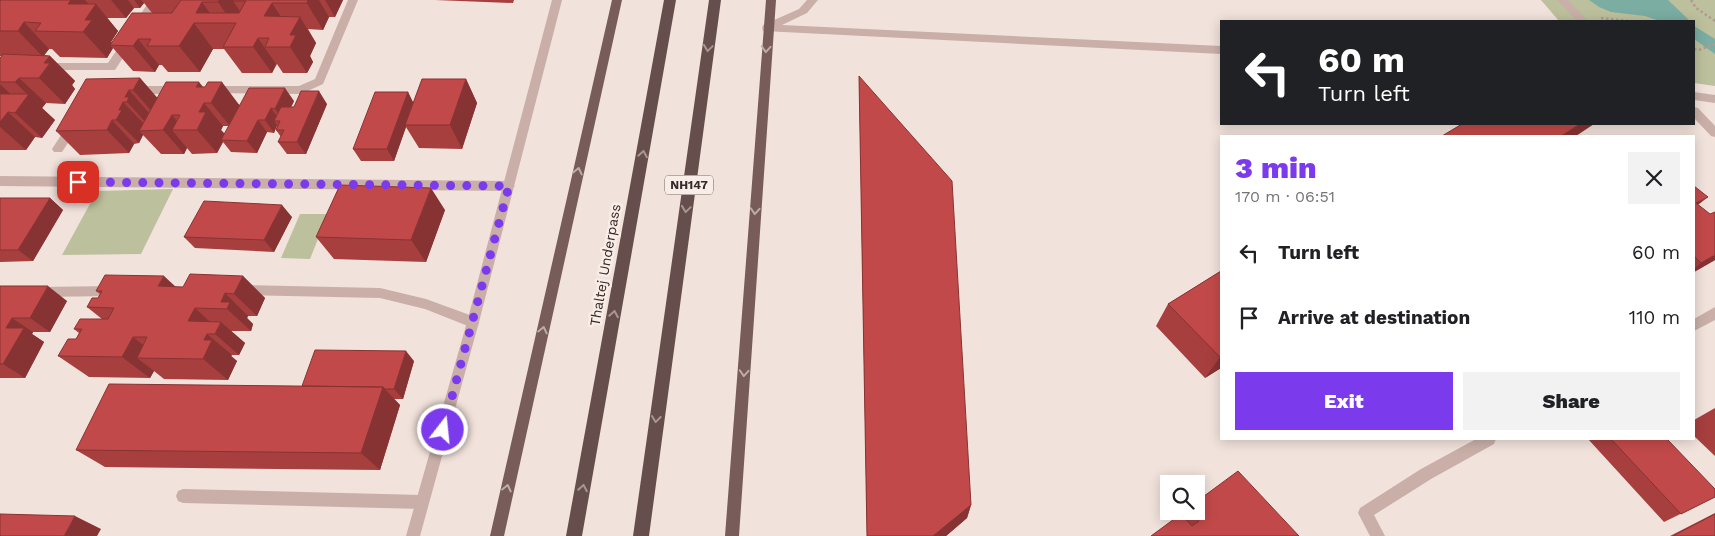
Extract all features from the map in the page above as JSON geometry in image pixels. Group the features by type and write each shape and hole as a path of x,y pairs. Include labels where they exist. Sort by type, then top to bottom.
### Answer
{"highway":[{"name":"Thaltej Underpass","path":"574,536 670,0"},
{"name":"NH147","path":"641,536 715,0"}],"main road":[{"path":"497,536 617,0"},
{"path":"732,536 767,28 771,0"}],"street":[{"path":"37,66 108,71 155,0"},
{"path":"125,90 301,90 318,81 353,0"},
{"path":"413,536 474,322 557,0"},
{"path":"767,28 804,11 813,0"},
{"path":"1562,0 1582,20"},
{"path":"767,28 1220,50"},
{"path":"1695,96 1715,99"},
{"path":"1695,112 1715,133"},
{"path":"58,149 79,116"},
{"path":"0,181 509,186"},
{"path":"223,290 380,293 426,304 474,322"},
{"path":"36,292 124,291"},
{"path":"1695,324 1715,313"},
{"path":"1378,536 1365,513 1426,474 1487,440"},
{"path":"183,496 422,502"}],"path":[{"path":"1691,0 1696,8 1715,21"},
{"path":"1695,49 1699,50 1715,44"}],"green space":[{"path":"1541,0 1715,0 1715,86 1695,83 1695,20 1558,20"},
{"path":"173,189 141,254 62,255 97,191"},
{"path":"300,214 328,214 310,259 281,258"}],"water":[{"path":"1589,0 1668,0 1689,20 1657,20 1645,16 1611,12"},
{"path":"1695,27 1715,39 1715,54 1695,40"}],"building":[{"path":"0,0 71,0 68,4 96,4 85,20 92,20 83,32 35,31 41,23 24,22 18,31 0,31"},
{"path":"181,0 219,0 218,2 202,2 196,13 239,13 246,1 233,0 308,0 307,3 272,3 264,16 300,17 290,35 296,35 290,47 265,47 269,38 258,38 253,47 223,47 236,23 194,23 179,46 147,46 151,39 138,39 133,46 110,45 132,13 172,13"},
{"path":"3,54 50,56 44,63 50,63 39,78 19,78 15,82 0,82 0,58"},
{"path":"859,76 952,181 971,505 933,536 867,536"},
{"path":"140,78 133,90 129,90 125,97 129,97 127,102 123,102 119,110 122,110 116,120 112,120 107,130 56,131 86,79"},
{"path":"422,79 466,79 450,125 405,125"},
{"path":"166,82 199,82 196,87 205,87 208,82 222,82 211,103 204,103 199,112 206,112 197,130 172,130 180,115 172,115 163,130 139,131"},
{"path":"249,88 285,88 275,109 271,108 265,120 258,120 247,141 221,140"},
{"path":"301,91 319,91 297,142 278,142 284,130 276,130 280,121 274,121 281,107 294,107"},
{"path":"375,92 408,92 387,149 353,149"},
{"path":"0,94 29,94 15,113 8,112 0,122"},
{"path":"1460,125 1578,125 1563,135 1444,135"},
{"path":"340,185 431,188 411,240 316,237"},
{"path":"1695,187 1708,197 1696,203 1710,214 1715,212 1715,255 1701,263 1695,257"},
{"path":"0,198 50,198 18,250 0,250"},
{"path":"204,201 282,205 264,240 184,237"},
{"path":"1220,272 1220,357 1168,304"},
{"path":"190,274 243,276 234,294 225,293 221,302 230,302 227,309 195,308 188,321 221,322 215,334 207,334 204,340 212,340 203,359 137,358 147,337 133,337 122,357 58,356 68,339 76,339 82,329 74,329 80,319 108,319 114,308 87,307 92,298 98,298 102,291 96,291 105,275 164,276 158,286 183,287"},
{"path":"0,286 48,286 30,318 12,318 6,328 24,328 3,364 0,364"},
{"path":"315,350 406,351 394,389 385,389 383,387 302,386"},
{"path":"109,384 383,387 361,453 76,450"},
{"path":"1612,440 1668,440 1715,489 1715,497 1681,514"},
{"path":"1238,471 1299,536 1151,536 1173,520 1186,520 1192,526 1198,520 1205,520 1205,495"},
{"path":"0,514 75,516 64,536 0,536"},
{"path":"1715,514 1715,536 1673,536"}],"route":[{"path":"78,182 509,186 474,322 443,430"}]}
